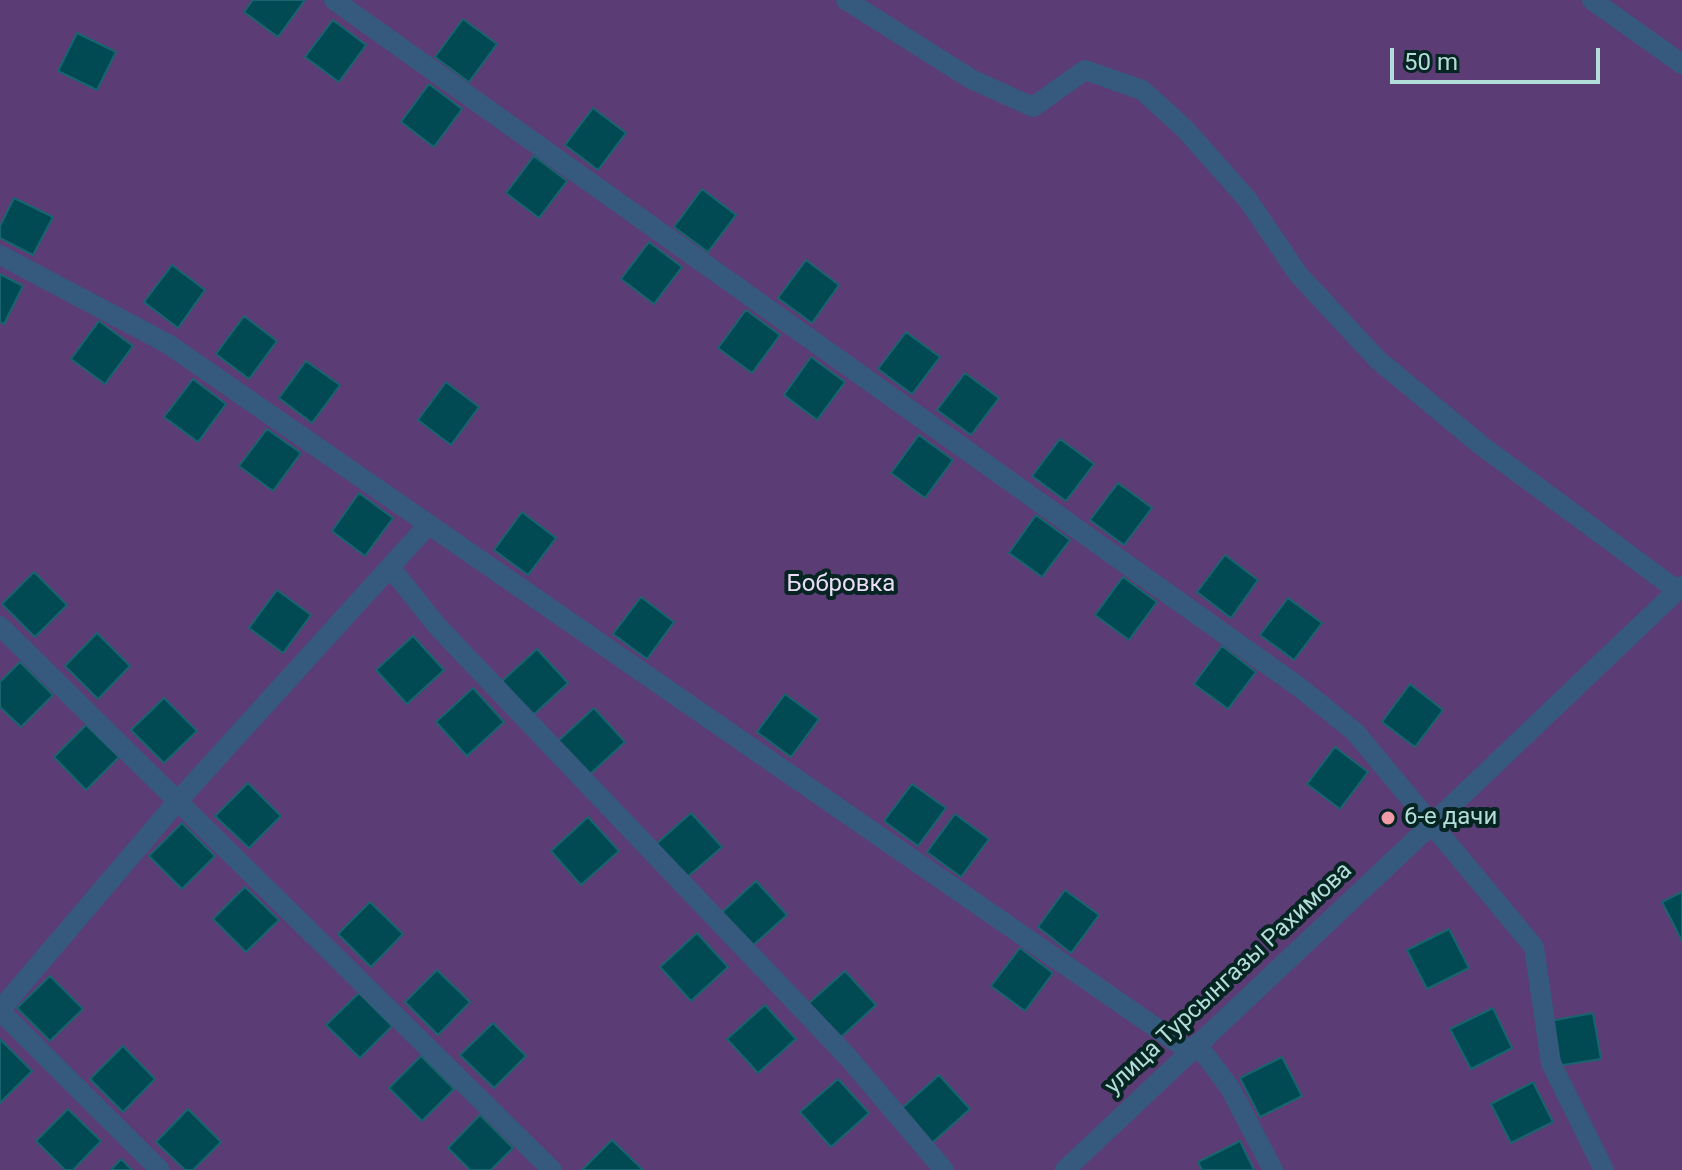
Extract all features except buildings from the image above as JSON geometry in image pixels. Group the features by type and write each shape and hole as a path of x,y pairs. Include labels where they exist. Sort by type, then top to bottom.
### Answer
{"street":[{"path":"334,0 1299,687 1355,732 1430,826 1534,947 1551,1063 1604,1170"},
{"path":"846,0 971,79 1033,107 1085,70 1142,90 1185,129 1248,200 1298,274 1378,360 1482,446 1680,588"},
{"path":"1592,0 1682,64"},
{"path":"0,255 168,344 1194,1048 1230,1088 1273,1170"},
{"path":"160,1170 0,1011 176,803 429,524"},
{"path":"390,567 438,627 847,1056 944,1170"},
{"name":"улица Турсынгазы Рахимова","path":"1065,1170 1680,588"},
{"path":"0,626 176,803 552,1170"}],"green space":[{"name":"Бобровка","path":"0,0 1682,0 1682,1170 0,1170"}],"place":[{"name":"6-е дачи","path":"1388,818"}]}
